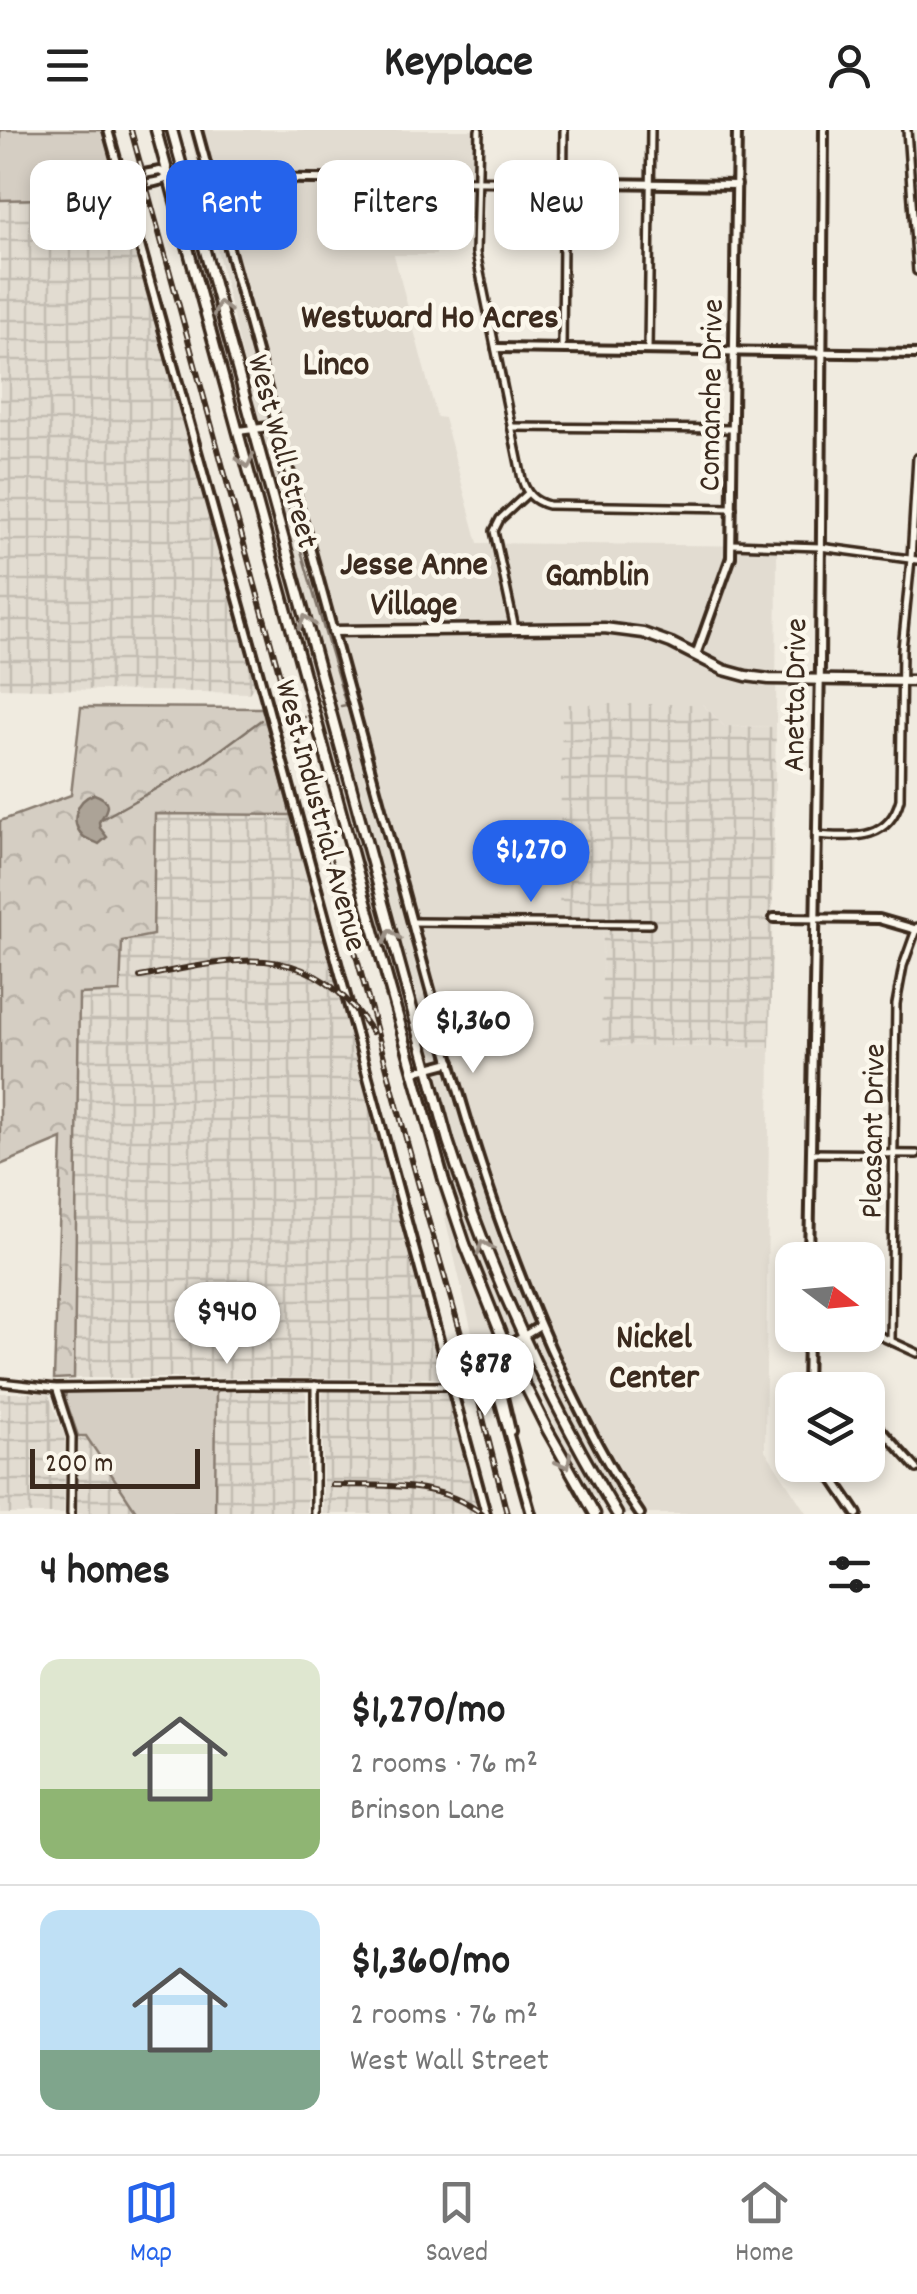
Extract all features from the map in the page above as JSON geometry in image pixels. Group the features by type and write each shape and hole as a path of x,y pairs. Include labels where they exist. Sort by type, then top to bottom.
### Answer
{"main road":[{"name":"West Wall Street","path":"156,130 166,166"},
{"name":"West Wall Street","path":"172,130 180,160"},
{"name":"West Wall Street","path":"189,250 413,1072 464,1244 506,1346 547,1430 595,1514"},
{"name":"West Wall Street","path":"205,250 427,1068 468,1203 522,1336 617,1514"},
{"path":"333,631 604,628 660,639 714,666 746,676 917,681"}],"street":[{"name":"West Industrial Avenue","path":"108,130 116,160"},
{"name":"West Wall Street","path":"197,130 205,160"},
{"path":"479,130 476,253 528,493 548,505 732,508"},
{"path":"564,130 564,160"},
{"path":"648,350 651,130"},
{"name":"Comanche Drive","path":"696,656 731,557 737,130"},
{"name":"Anetta Drive","path":"809,1242 824,130"},
{"path":"907,130 917,271"},
{"path":"297,179 494,182"},
{"path":"619,184 736,185"},
{"name":"West Industrial Avenue","path":"141,250 486,1514"},
{"name":"West Wall Street","path":"229,250 493,1206 540,1326 594,1437 640,1514"},
{"path":"562,349 563,250"},
{"path":"496,348 917,354"},
{"path":"238,430 277,426"},
{"path":"512,427 733,429"},
{"path":"816,835 858,836 878,832 896,813 900,798 900,681 914,560 917,458"},
{"path":"515,629 494,531 528,493"},
{"path":"732,544 820,546 914,560"},
{"path":"774,918 879,919 917,929"},
{"path":"412,922 650,924"},
{"name":"Pleasant Drive","path":"890,1340 897,998 903,966 917,929"},
{"path":"413,1072 451,1062"},
{"path":"810,1153 917,1154"},
{"path":"448,1370 454,1364 494,1353 540,1326"},
{"path":"885,1338 917,1353"},
{"path":"448,1370 490,1366 505,1359 506,1346"},
{"path":"486,1356 532,1514"},
{"path":"0,1382 56,1388 452,1386"},
{"path":"315,1385 315,1514"},
{"path":"56,1388 72,1437 71,1514"},
{"path":"885,1433 917,1469"},
{"path":"835,1482 857,1514"}],"shaded area":[{"path":"189,130 479,130 478,180 474,180 474,160 317,160 317,250 436,250 436,255 394,255 437,417 444,418 478,543 777,546 776,727 724,726 702,704 646,705 603,924 602,1045 770,1048 765,1450 775,1465 775,1482 786,1482 807,1514 608,1514 580,1476 537,1384 484,1383 217,250 297,250 297,160 196,160"},
{"path":"30,199 30,250 137,250 255,685 249,693 0,688 0,200"},
{"path":"562,704 702,704 724,726 776,727 770,1048 601,1045 603,924 559,923"},
{"path":"94,794 107,805 99,822 107,837 99,844 83,836 76,824 79,806"},
{"path":"155,813 291,815 445,1378 74,1378 79,993 122,941 153,935"},
{"path":"216,1390 302,1390 306,1394 307,1514 215,1514"},
{"path":"446,1391 479,1514 323,1514 322,1394"},
{"path":"0,1393 48,1393 65,1435 64,1514 0,1514"},
{"path":"78,1436 86,1436 138,1514 77,1514"}],"green space":[{"path":"0,130 102,130 111,160 30,160 30,199 0,200"},
{"path":"81,707 262,708 291,815 155,814 153,935 122,941 120,992 79,994 74,1378 54,1379 62,1139 0,1165 0,821 71,795"},
{"path":"216,1390 215,1514 138,1514 86,1436 78,1436 65,1398 66,1392"}],"waterway":[{"path":"272,451 346,705 341,706"},
{"path":"282,716 305,717"},
{"path":"100,820 204,762 261,720"}],"railway":[{"path":"131,130 469,1362 507,1514"},
{"path":"140,977 239,961 268,961 296,967 322,980 348,1001 372,1032"},
{"path":"332,1485 429,1490 465,1503 482,1514"}],"district":[{"name":"Westward Ho Acres","path":"430,315"},
{"name":"Linco","path":"336,362"},
{"name":"Gamblin","path":"597,573"},
{"name":"Jesse Anne Village","path":"414,582"},
{"name":"Nickel Center","path":"654,1355"}]}
